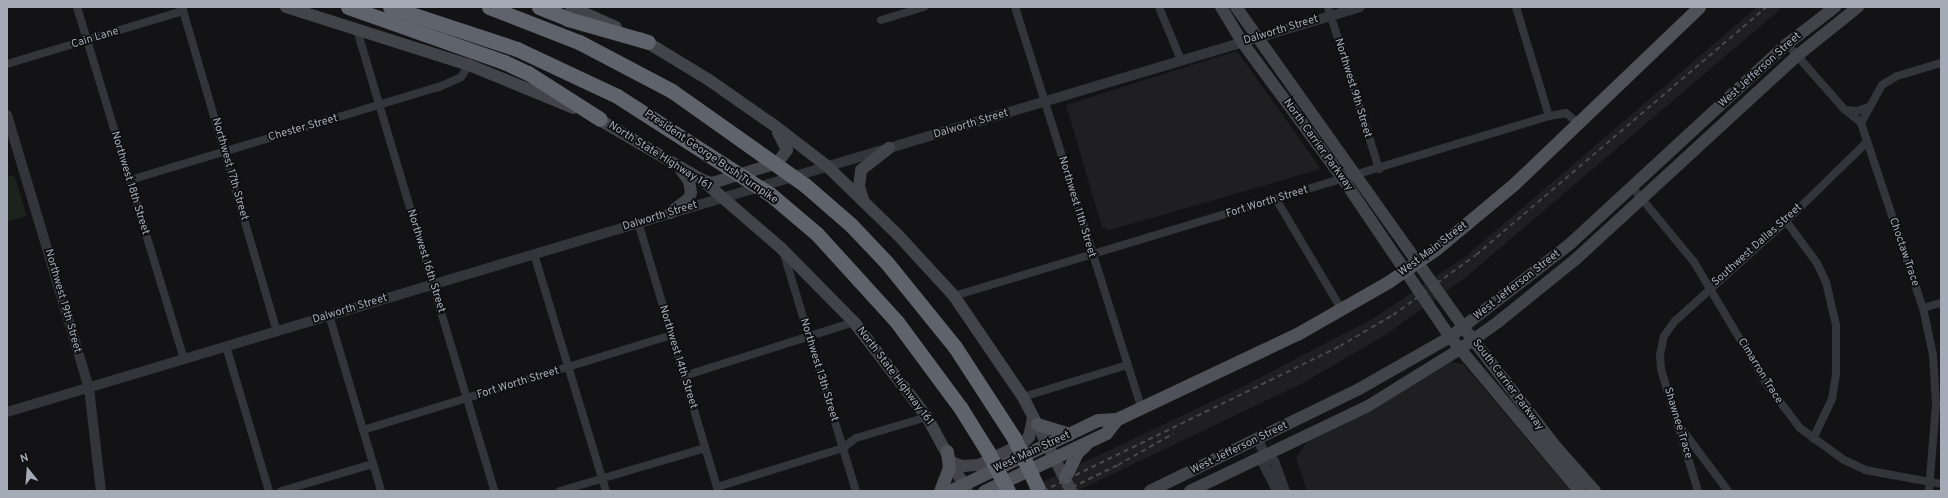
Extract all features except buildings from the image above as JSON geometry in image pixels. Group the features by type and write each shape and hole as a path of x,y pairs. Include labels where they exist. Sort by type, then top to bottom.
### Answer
{"highway":[{"path":"348,7 504,62 528,73 600,119"},
{"name":"President George Bush Turnpike","path":"390,7 517,49 617,96 771,195 817,234 897,322 960,407 988,452 1008,491"},
{"path":"489,7 578,42 672,91 769,158 828,205 887,264 955,347 1014,438 1039,491"},
{"path":"539,7 568,20 648,42"}],"main road":[{"name":"North State Highway 161","path":"286,7 469,65 600,119 701,179 724,197 782,248 854,322 927,417 947,451 965,487"},
{"path":"571,7 648,42 709,80 775,126 827,166 863,200 954,296 1023,396 1071,491"},
{"name":"North Carrier Parkway","path":"1221,7 1242,42 1342,179 1414,284"},
{"name":"North Carrier Parkway","path":"1236,7 1256,38 1356,175 1426,275"},
{"name":"West Main Street","path":"949,491 965,487 981,470 1025,449 1048,444 1098,420 1117,419 1297,334 1342,310 1388,282 1436,250 1511,186 1699,7"},
{"name":"West Jefferson Street","path":"1150,491 1258,440 1359,389 1450,337 1571,243 1787,44 1835,7"},
{"name":"West Jefferson Street","path":"1190,491 1368,406 1460,349 1543,287 1643,200 1798,56 1858,7"},
{"path":"1734,92 1746,104"},
{"path":"1706,118 1718,130"},
{"path":"701,179 712,183 731,179 769,167 783,157 787,150 784,141 775,126"},
{"path":"863,200 859,187 861,170 889,148"},
{"path":"670,213 689,198 691,193 687,176 678,166"},
{"name":"South Carrier Parkway","path":"1426,275 1463,327 1529,414 1595,491"},
{"name":"South Carrier Parkway","path":"1414,284 1450,337 1579,491"},
{"name":"West Main Street","path":"987,490 1106,433 1117,419"},
{"path":"1035,421 1070,434"},
{"path":"1025,449 1035,421"},
{"path":"1065,477 1077,452 1090,440"},
{"path":"940,491 950,468 947,451"},
{"path":"953,463 981,470"}],"street":[{"name":"Northwest 18th Street","path":"77,7 184,359"},
{"path":"881,20 924,7"},
{"name":"Northwest 11th Street","path":"1015,7 1091,254 1141,407"},
{"path":"1158,7 1181,60"},
{"name":"Dalworth Street","path":"7,412 638,222 746,192 827,166 1256,38 1330,11 1360,7"},
{"path":"1516,7 1549,116"},
{"name":"Cain Lane","path":"7,64 87,41 182,9"},
{"name":"Northwest 17th Street","path":"182,9 277,331"},
{"name":"Northwest 9th Street","path":"1330,11 1379,169"},
{"name":"Northwest 16th Street","path":"357,30 494,491"},
{"path":"1787,44 1846,110 1861,123 1868,107 1882,85 1897,76 1941,63"},
{"name":"Chester Street","path":"130,180 380,105 461,77 469,65"},
{"path":"1846,110 1857,111 1868,107"},
{"name":"Fort Worth Street","path":"954,296 1379,169 1549,116 1566,113 1578,123"},
{"name":"Northwest 19th Street","path":"7,115 89,388 101,491"},
{"name":"Choctaw Trace","path":"1861,123 1872,160 1923,308 1933,355 1936,404 1929,491"},
{"name":"Southwest Dallas Street","path":"1660,355 1664,336 1675,321 1786,220 1866,142"},
{"path":"1852,157 1867,157 1872,160"},
{"name":"Cimarron Trace","path":"1632,187 1694,262 1784,410 1813,440 1844,460 1866,470 1941,484"},
{"path":"1276,199 1342,310"},
{"path":"1786,220 1817,263 1826,282 1836,325 1836,374 1832,399 1813,440"},
{"name":"Northwest 14th Street","path":"638,222 718,489"},
{"name":"Northwest 13th Street","path":"782,248 856,491"},
{"path":"534,254 606,491"},
{"path":"1923,308 1941,303"},
{"path":"329,315 381,491"},
{"path":"684,376 854,322"},
{"name":"Fort Worth Street","path":"363,430 672,335"},
{"path":"226,346 269,491"},
{"name":"Shawnee Trace","path":"1660,355 1661,369 1698,491"},
{"path":"1023,396 1128,365"},
{"path":"718,489 843,448 856,438 927,417"},
{"path":"1677,421 1695,450 1728,491"},
{"path":"1258,440 1265,456 1264,466 1277,491"},
{"path":"560,491 705,448"},
{"path":"1265,456 1274,461 1285,491"},
{"path":"281,491 373,464"}],"shaded area":[{"path":"1757,7 1783,7 1466,277 1387,334 1303,383 1077,491 1024,491 1238,389 1374,318 1465,257"},
{"path":"1237,51 1321,169 1110,230 1102,227 1066,105"},
{"path":"14,175 27,216 7,222 7,177"},
{"path":"1449,362 1463,364 1571,491 1307,491 1296,458 1306,443"}],"railway":[{"path":"1043,491 1340,346 1393,315 1476,255 1766,7"},
{"path":"1064,491 1118,465 1174,433"}]}
